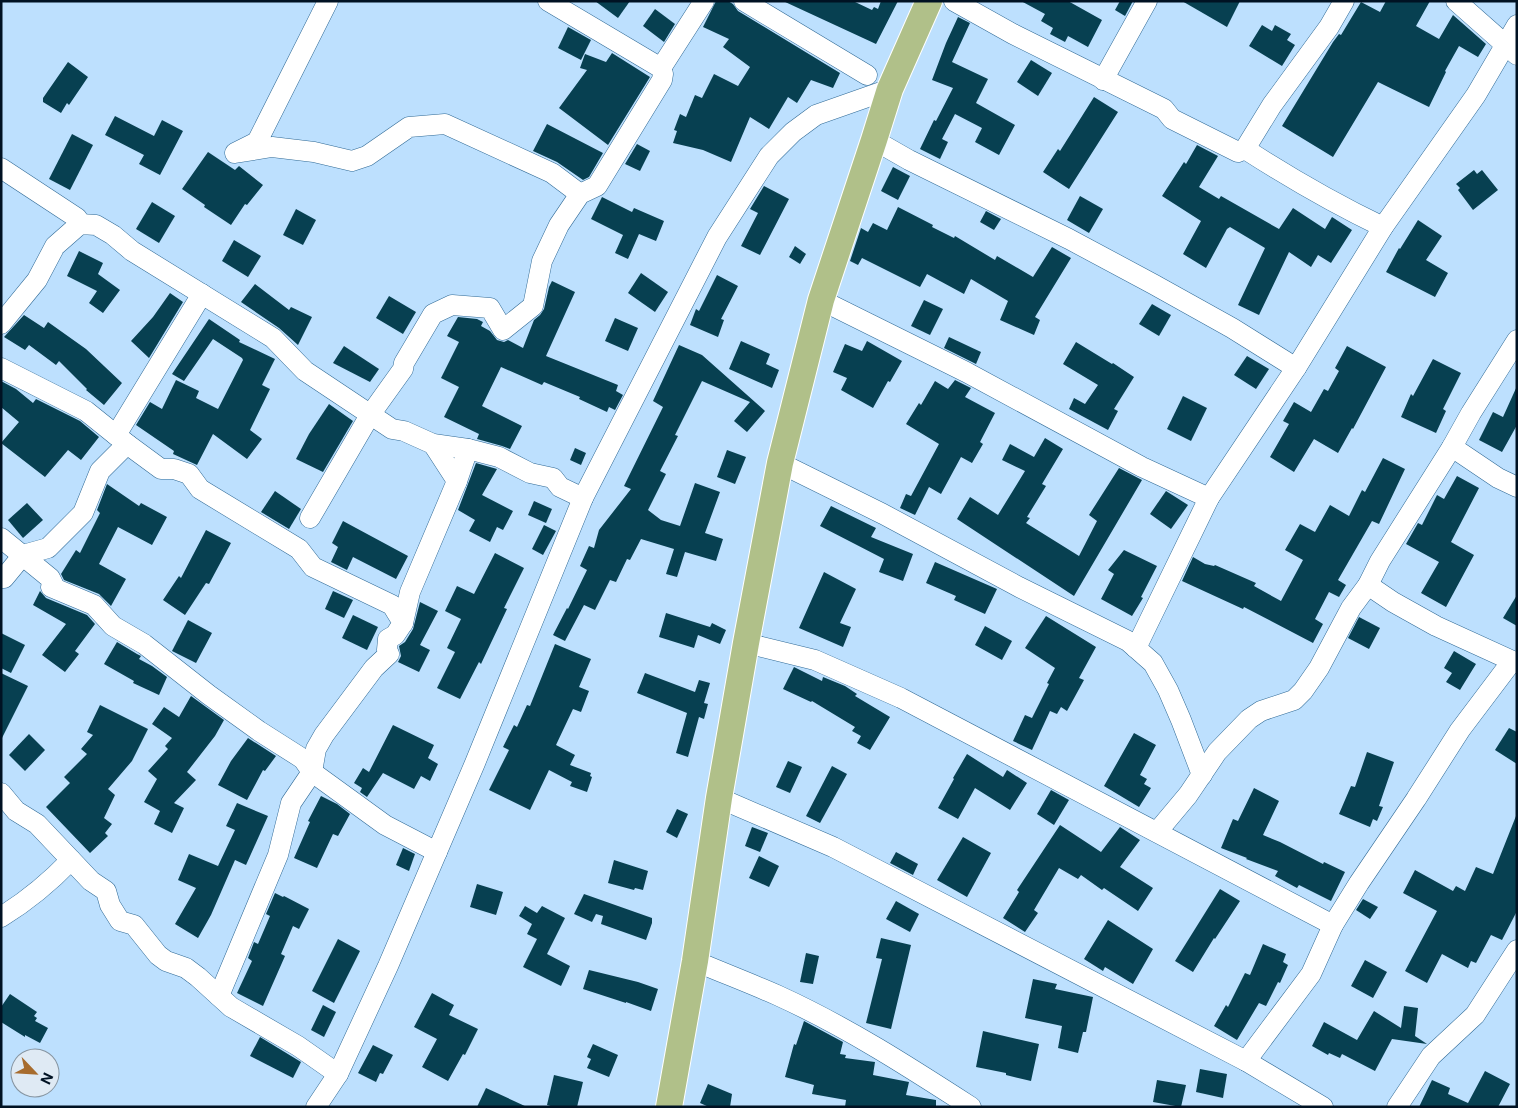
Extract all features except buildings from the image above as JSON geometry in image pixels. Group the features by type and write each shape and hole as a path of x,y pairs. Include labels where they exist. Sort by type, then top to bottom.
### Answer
{"main road":[{"path":"669,1107 695,961 719,798 780,463 821,300 890,89 929,1"}],"street":[{"path":"328,1 257,142 235,153 272,147 314,152 352,161 368,156 409,127 445,124 552,173 580,194"},
{"path":"310,518 370,415 403,369 404,363 433,314 452,305 490,308 503,330 533,306 542,261 559,225 580,194 597,186 662,80 661,68 548,1"},
{"path":"661,68 704,1"},
{"path":"744,1 867,75"},
{"path":"954,1 1013,34 1164,109 1172,120 1238,152 1245,149 1272,105 1329,27 1344,1"},
{"path":"1103,80 1147,1"},
{"path":"1456,1 1511,50"},
{"path":"1136,648 1209,498 1296,368 1383,227 1476,95 1511,50 1517,25"},
{"path":"316,1107 338,1074 388,966 476,763 582,498 717,237 769,156 793,132 816,115 890,89"},
{"path":"874,140 909,160 1069,239 1153,284 1232,328 1296,368"},
{"path":"1245,149 1305,187 1383,227"},
{"path":"1,168 77,218 80,224"},
{"path":"1,324 37,280 55,246 80,224 96,225 113,235 132,251 272,338 305,371 392,429 404,431 433,444 468,449 499,457 530,473 553,478 560,487 582,498"},
{"path":"1,578 4,578 23,555 48,548 83,513 100,471 122,440 202,294"},
{"path":"821,300 966,372 1142,467 1209,498"},
{"path":"1157,832 1188,795 1217,752 1249,719 1262,711 1294,700 1303,691 1319,668 1351,608 1368,585 1380,561 1452,448 1471,413 1517,340"},
{"path":"1,368 86,411 162,469 174,469 189,474 200,490 299,549 313,567 392,605 403,623"},
{"path":"433,444 457,481"},
{"path":"1452,448 1498,478 1517,487"},
{"path":"219,996 278,855 291,804 312,772 316,749 324,735 374,668 389,654 387,650 388,640 395,635 403,623 410,592 457,481 468,449"},
{"path":"780,463 1128,641 1153,663 1168,690 1202,775"},
{"path":"1,538 50,578 53,584 51,587 94,605 113,626 144,644 209,695 259,731 303,759 312,772 385,825 437,852"},
{"path":"1246,1061 1311,974 1334,925 1460,730 1514,662 1436,626 1393,602 1368,585"},
{"path":"392,605 410,592"},
{"path":"746,643 815,660 901,698 1334,925"},
{"path":"1,793 16,812 37,824 90,881 106,891 110,905 120,921 134,925 166,961 186,968 230,1007 298,1046 338,1074"},
{"path":"719,798 832,848 1246,1061 1323,1107"},
{"path":"1,917 20,906 71,860"},
{"path":"1397,1107 1431,1056 1475,1016 1517,950"},
{"path":"695,961 780,997 842,1028 915,1071 970,1107"}]}
